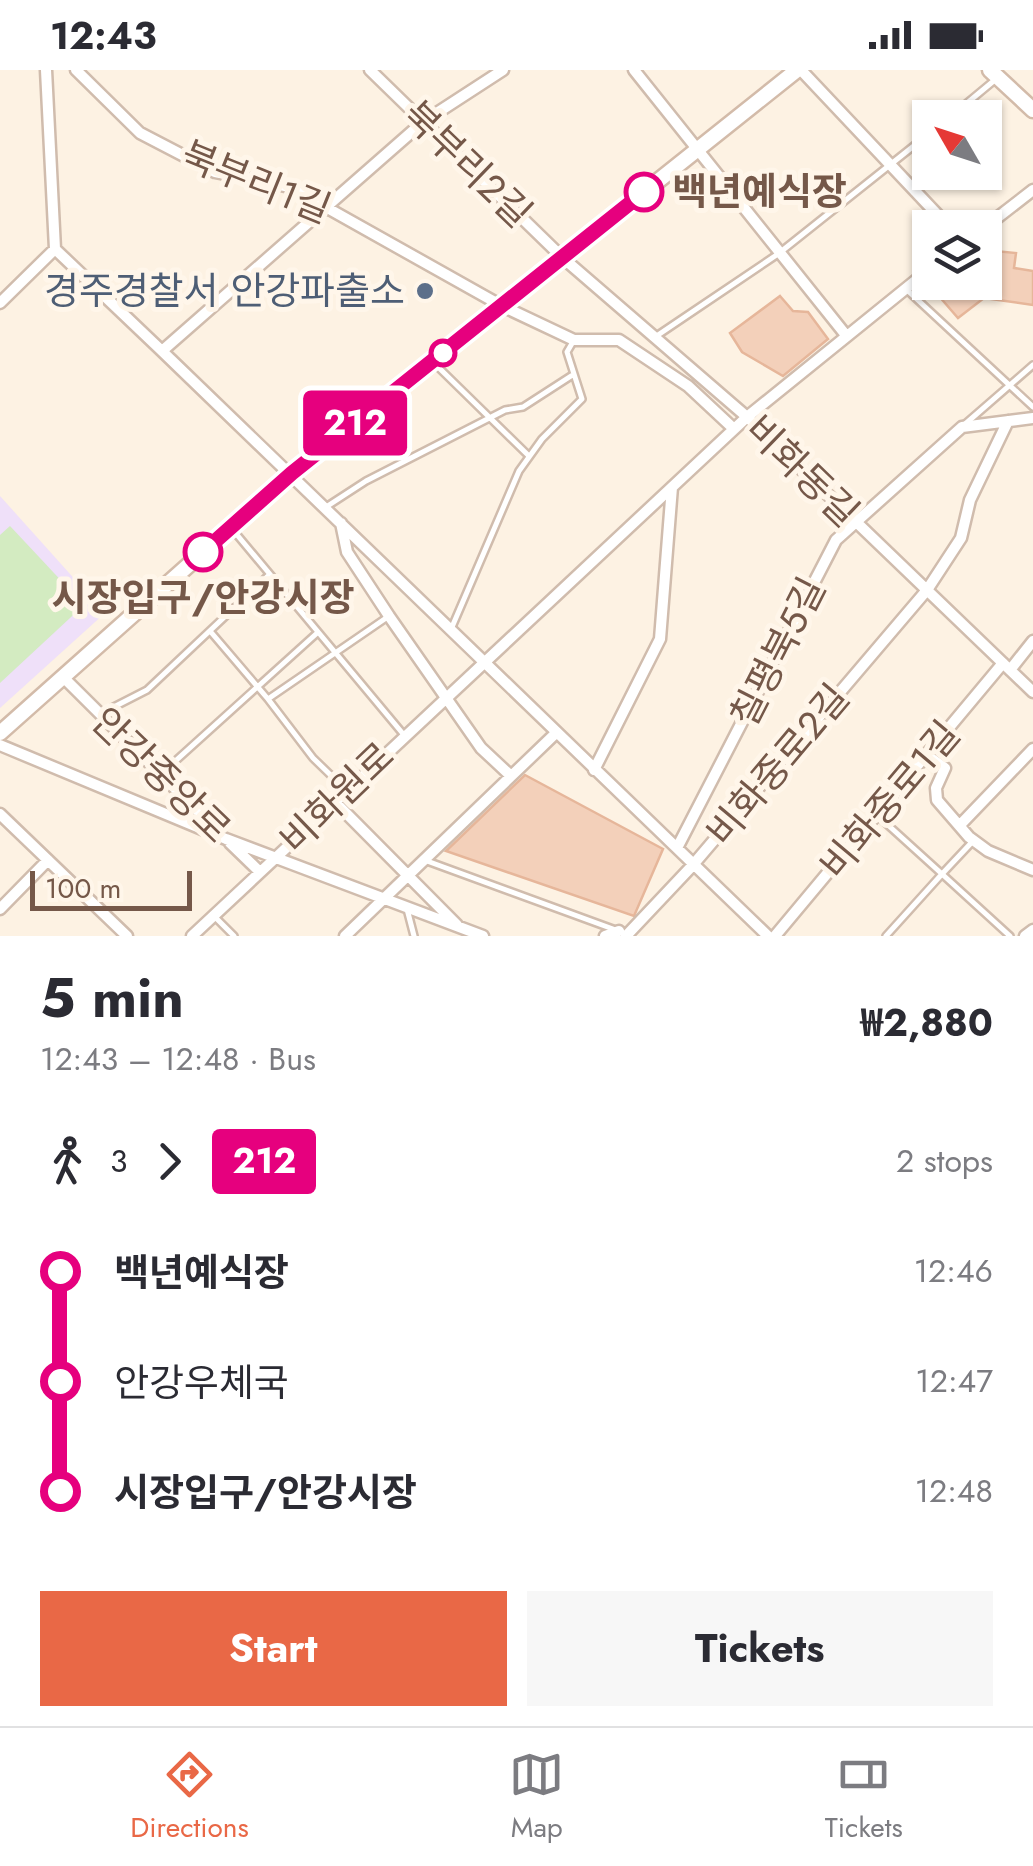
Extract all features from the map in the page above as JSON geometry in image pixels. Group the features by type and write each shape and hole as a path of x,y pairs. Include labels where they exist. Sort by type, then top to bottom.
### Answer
{"main road":[{"name":"안강중앙로","path":"0,733 292,473 799,70"},
{"path":"994,74 1033,110"}],"street":[{"path":"46,70 55,249 292,473 692,866 772,936"},
{"name":"북부리1길","path":"76,70 108,106 140,133 215,172 290,187 502,306 574,340"},
{"name":"북부리2길","path":"370,70 564,258"},
{"path":"162,351 423,122 504,70"},
{"path":"634,70 845,334"},
{"path":"799,70 934,210"},
{"path":"1002,214 1033,190"},
{"path":"0,303 55,249"},
{"name":"비화동길","path":"564,258 746,417 1033,692"},
{"name":"비화원로","path":"192,936 482,660 746,417 912,282"},
{"path":"574,340 619,340 688,386 734,430"},
{"path":"962,428 1033,418"},
{"path":"927,590 961,538 970,500 1008,420"},
{"name":"칠평북5길","path":"677,848 836,540 962,428"},
{"path":"594,770 660,639 672,486"},
{"path":"341,522 348,552 388,616 481,748 511,776"},
{"name":"비화중로2길","path":"624,934 692,866 927,590"},
{"name":"비화중로1길","path":"772,936 1033,641"},
{"name":"안강중앙로","path":"63,677 158,776 260,872"},
{"path":"345,936 556,733"},
{"path":"0,745 226,839 483,936"},
{"path":"960,825 1033,749"},
{"path":"928,756 945,768 936,788 937,800 960,825 974,840 1033,870"},
{"path":"334,802 469,936"},
{"path":"0,814 127,936"},
{"path":"0,909 48,860"},
{"path":"1025,936 1033,930"},
{"path":"605,936 624,934"}],"lane":[{"path":"967,100 994,74"},
{"path":"655,337 778,254 912,148"},
{"path":"904,288 1033,407"},
{"path":"450,629 507,492 529,456 582,399 570,376 566,352 574,340"},
{"path":"432,362 529,456"},
{"path":"962,428 1033,363"},
{"path":"326,507 366,480 492,418 523,408 570,376"},
{"path":"231,528 316,634 404,734"},
{"path":"99,714 148,690 269,575"},
{"path":"268,699 336,656 388,616"},
{"path":"210,630 314,758 346,790"},
{"path":"158,776 316,634"},
{"path":"878,816 1010,936"},
{"path":"886,936 974,840"},
{"path":"424,860 624,934"},
{"path":"407,909 414,936"},
{"path":"214,916 234,936"}],"shaded area":[{"path":"0,496 105,613 0,708"}],"green space":[{"path":"10,526 84,605 0,683 0,535"}],"building":[{"path":"1002,252 1016,253 1014,268 1033,271 1033,305 998,300 1002,300"},
{"path":"780,296 793,311 808,312 828,339 783,376 742,352 730,333"},
{"path":"942,300 981,300 958,318"},
{"path":"525,775 663,849 634,916 446,851"}],"bus line":[{"name":"212","path":"203,552 292,473 644,192"}],"place":[{"name":"백년예식장","path":"644,192"},
{"name":"경주경찰서 안강파출소","path":"425,291"},
{"name":"시장입구/안강시장","path":"203,552"}]}
